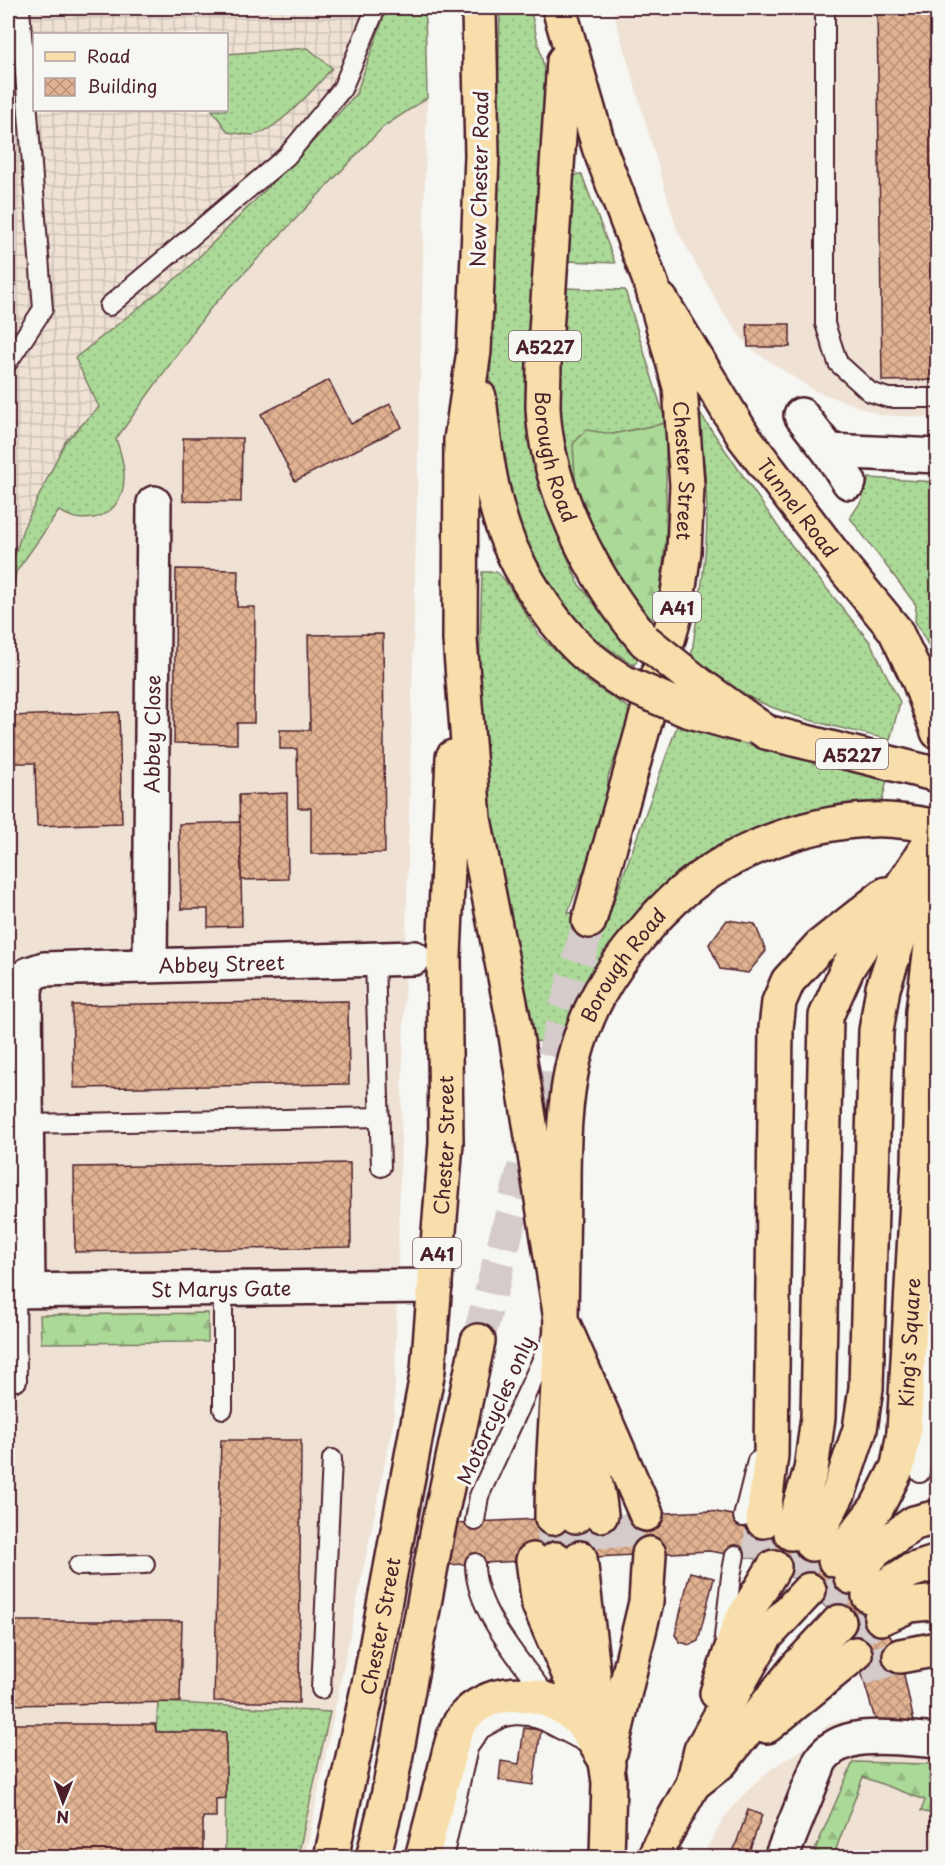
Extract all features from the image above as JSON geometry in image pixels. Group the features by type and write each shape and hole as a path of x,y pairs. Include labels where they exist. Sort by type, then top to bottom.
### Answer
{"main road":[{"name":"New Chester Road","path":"474,351 482,156 479,8"},
{"name":"Borough Road","path":"561,17 565,77 554,196 543,410 554,471 575,531 624,616 645,640 700,685 766,732"},
{"name":"Chester Street","path":"561,17 599,147 652,285 680,387 687,485 684,551 675,615 589,921"},
{"name":"Tunnel Road","path":"652,285 744,437 844,568 895,630 918,678 938,732"},
{"name":"A41","path":"460,640 462,440 474,351"},
{"name":"Borough Road","path":"474,351 483,432 494,493 509,544 537,595 572,641 604,669 625,682 687,710 938,776"},
{"name":"Chester Street","path":"331,1857 371,1675 428,1370 446,1143 444,955 450,799 460,640"},
{"path":"460,640 474,819 514,1023 561,1319 588,1516"},
{"name":"Borough Road","path":"561,1319 564,1138 574,1060 586,1023 603,985 630,948 665,907 702,876 769,842 802,831 838,824 883,820 905,821 938,829"},
{"path":"834,1576 811,1470 818,1417 826,1016 848,967 938,829"},
{"path":"834,1576 839,1492 860,1428 866,1388 876,1031 883,988 898,942 938,840"},
{"path":"906,878 819,947 788,981 779,1002 776,1029 771,1455 834,1576 938,1649"},
{"name":"King's Square","path":"834,1576 877,1507 898,1466 904,1432 919,1161 923,1011 938,889"},
{"path":"561,1319 588,1516"},
{"path":"561,1319 588,1516"},
{"name":"Chester Street","path":"373,1857 388,1797 437,1534 478,1341"},
{"path":"834,1576 875,1551 914,1523 938,1517"},
{"path":"591,1557 627,1587 603,1756"},
{"path":"591,1557 539,1605 603,1756"},
{"path":"591,1557 594,1680 603,1756 609,1782 607,1857"},
{"path":"834,1576 910,1571 938,1562"},
{"path":"834,1576 910,1605 938,1602"},
{"path":"834,1576 938,1620"},
{"path":"711,1756 719,1686 752,1630 810,1604"},
{"path":"655,1857 693,1784 711,1756 752,1630 810,1604"},
{"path":"711,1756 806,1677 810,1604"},
{"path":"806,1677 810,1604"},
{"path":"693,1784 810,1604"},
{"path":"433,1856 451,1744 459,1725 471,1709 487,1700 505,1695 525,1694 543,1698 565,1709 584,1727 603,1756"}],"street":[{"path":"801,415 849,482"},
{"path":"829,451 938,456"},
{"name":"Abbey Close","path":"150,965 154,503"},
{"name":"Abbey Street","path":"26,1124 25,991 29,974 44,969 414,958"},
{"path":"17,1290 26,1124"},
{"name":"St Marys Gate","path":"17,1290 435,1286"},
{"path":"781,1857 826,1751 837,1744 864,1738 938,1741"}],"lane":[{"path":"8,362 44,309 20,8"},
{"path":"109,306 286,156 342,89 373,15 373,8"},
{"path":"825,8 825,324 837,363 870,392 888,398 938,398"},
{"path":"375,960 381,1167"},
{"path":"26,1124 380,1117"},
{"path":"919,1161 930,1233 928,1408 920,1473"},
{"path":"223,1288 223,1409"},
{"path":"17,1290 17,1381"},
{"name":"Motorcycles only","path":"475,1521 478,1496 561,1319"},
{"path":"877,1507 938,1458"},
{"path":"321,1689 332,1459"},
{"path":"475,1563 478,1587 486,1606 517,1656 552,1702"},
{"path":"78,1566 145,1564"},
{"path":"719,1686 730,1576 810,1604"},
{"path":"433,1856 468,1748 477,1734 490,1722 515,1715 529,1716 544,1721 603,1756"}],"shaded area":[{"path":"8,8 425,8 427,98 383,127 209,310 116,439 124,476 121,496 110,512 91,518 75,518 59,511 16,572 8,616"},
{"path":"612,8 937,8 937,418 880,415 813,390 748,347 724,314 677,230"},
{"path":"427,98 394,1419 305,1857 8,1858 8,616 16,572 59,511 75,518 91,518 121,456 116,439 209,310 383,126"},
{"path":"853,1719 937,1723 937,1857 701,1858 724,1818 742,1796 771,1769 805,1747 829,1724"}],"green space":[{"path":"387,8 425,8 427,98 383,127 209,310 116,439 124,475 121,495 117,503 104,514 86,519 69,516 59,511 16,572 8,616 8,577 23,529 65,442 99,407 75,358 184,272 309,146 356,94"},
{"path":"500,8 530,8 547,81 526,394 528,427 540,490 579,585 641,655 634,665 586,634 540,581 510,518 489,406"},
{"path":"308,48 332,68 283,119 260,133 242,134 228,132 213,111 228,111 228,54"},
{"path":"578,174 582,175 615,263 566,261 572,181 573,177"},
{"path":"565,288 625,290 666,423 613,434 586,431 576,492 559,414"},
{"path":"701,415 788,541 870,642 900,702 890,740 809,720 777,709 734,689 691,660 703,576 707,528 705,472 697,417"},
{"path":"666,423 666,538 660,589 650,628 613,578 576,492 573,444 586,430 613,434"},
{"path":"869,478 937,482 937,661 915,621 916,605 850,518 862,500"},
{"path":"482,572 496,572 504,579 539,635 587,681 632,710 608,777 606,812 568,912 605,926 677,726 887,780 882,801 839,804 787,820 655,895 612,945 594,971 563,1044 535,1041 496,848 484,771 478,710"},
{"path":"208,1313 208,1342 41,1343 40,1315"},
{"path":"158,1702 330,1712 296,1857 225,1857 226,1732 156,1732"},
{"path":"853,1762 930,1764 937,1767 937,1794 929,1813 921,1811 925,1800 863,1777 833,1857 812,1857"}],"building":[{"path":"877,8 938,8 938,380 882,381"},
{"path":"747,324 790,324 790,347 748,347"},
{"path":"329,380 351,424 390,404 402,427 295,481 261,414"},
{"path":"183,438 242,438 241,502 183,501"},
{"path":"176,569 238,570 237,607 255,607 254,723 237,723 237,744 174,743"},
{"path":"383,634 385,853 311,854 311,808 298,808 297,749 280,749 280,730 310,730 308,635"},
{"path":"119,712 122,823 37,826 35,763 13,763 11,716"},
{"path":"287,793 288,879 241,880 239,795"},
{"path":"240,822 242,926 208,927 208,909 181,909 179,824"},
{"path":"727,920 755,924 766,951 748,973 720,969 709,944"},
{"path":"348,1001 349,1084 74,1088 72,1005"},
{"path":"350,1163 351,1247 75,1252 74,1167"},
{"path":"221,1440 301,1440 299,1703 214,1701"},
{"path":"710,1511 773,1522 872,1599 900,1656 914,1722 875,1719 858,1661 836,1617 801,1582 758,1559 709,1551 446,1565 455,1523"},
{"path":"690,1572 714,1578 698,1641 690,1645 680,1642 675,1635"},
{"path":"8,1621 182,1621 180,1702 8,1705"},
{"path":"8,1724 155,1724 156,1732 226,1732 226,1798 216,1799 216,1817 203,1817 203,1858 8,1858"},
{"path":"524,1728 541,1730 533,1785 499,1780 501,1761 519,1764"},
{"path":"748,1810 762,1815 747,1858 731,1858"}],"tunnel":[{"path":"478,1341 589,921"},
{"path":"624,1514 627,1555"},
{"path":"601,1515 603,1557"},
{"path":"576,1516 580,1558"},
{"path":"552,1518 556,1559"},
{"path":"758,1559 763,1521"},
{"path":"795,1579 812,1544"},
{"path":"824,1605 851,1577"},
{"path":"846,1637 881,1618"},
{"path":"861,1669 900,1656"}]}
